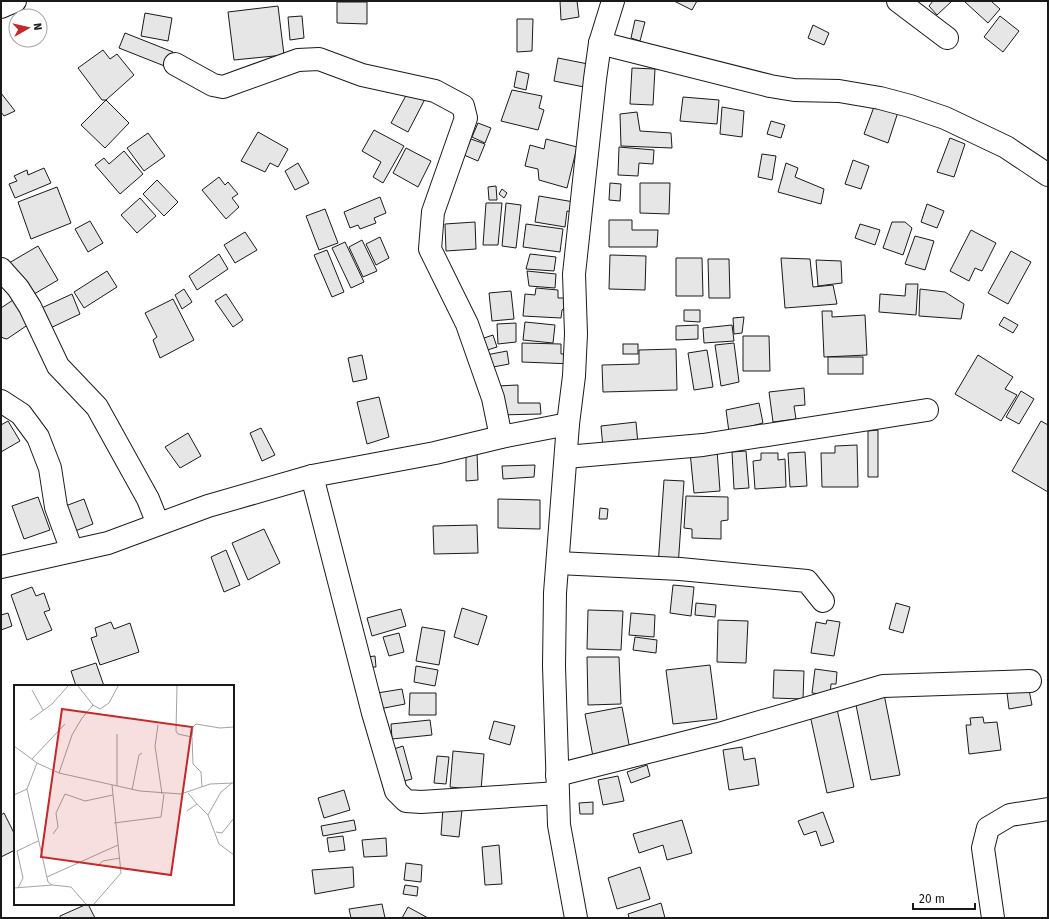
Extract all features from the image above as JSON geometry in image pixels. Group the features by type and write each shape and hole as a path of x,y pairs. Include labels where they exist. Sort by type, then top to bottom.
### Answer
{"street":[{"path":"1,7 15,1"},
{"path":"576,918 559,825 554,622 568,424 574,376 576,334 574,274 600,43 613,1"},
{"path":"898,1 947,38"},
{"path":"600,43 770,86 794,90 839,91 880,98 910,106 945,118 1006,147 1048,175"},
{"path":"175,64 213,85 223,87 298,60 319,59 362,75 435,91 463,106 466,118 433,212 430,249 467,324 493,398 500,437"},
{"path":"1,270 18,288 30,307 58,366 97,406 148,499 158,524"},
{"path":"1,402 21,414 38,437 50,468 56,507 72,551"},
{"path":"566,457 703,445 927,410"},
{"path":"1,567 108,543 208,506 312,476 435,453 500,437 568,424"},
{"path":"312,476 373,713 396,791 406,800 421,802 558,784 719,734 883,686 1030,681"},
{"path":"558,563 680,570 807,581 823,601"},
{"path":"993,918 983,848 988,828 1010,815 1048,810"}],"building":[{"path":"560,1 577,1 579,17 561,20"},
{"path":"674,1 697,1 692,10"},
{"path":"933,1 952,1 937,15 929,6"},
{"path":"991,1 1000,9 988,23 965,2"},
{"path":"337,2 367,2 367,24 337,23"},
{"path":"278,6 284,55 234,60 228,12"},
{"path":"145,13 172,18 168,41 141,36"},
{"path":"302,16 304,38 290,40 288,17"},
{"path":"1000,16 1019,31 1003,52 984,37"},
{"path":"517,19 533,19 532,51 517,52"},
{"path":"635,20 645,22 640,41 631,38"},
{"path":"813,25 829,33 824,45 808,38"},
{"path":"125,33 173,52 167,67 119,48"},
{"path":"103,50 110,59 117,54 134,75 106,100 102,100 78,68"},
{"path":"558,58 593,65 589,88 554,81"},
{"path":"632,68 655,69 653,105 630,104"},
{"path":"517,71 529,74 526,90 514,87"},
{"path":"409,90 425,99 408,132 391,123"},
{"path":"512,90 542,96 539,108 544,110 538,130 501,121"},
{"path":"1,93 15,111 4,116 1,112"},
{"path":"683,97 719,100 717,124 680,121"},
{"path":"106,100 129,123 105,148 81,125"},
{"path":"875,104 898,112 888,143 864,134"},
{"path":"722,107 744,111 742,137 720,134"},
{"path":"637,112 640,131 671,133 672,148 621,146 620,114"},
{"path":"771,121 785,125 781,138 767,134"},
{"path":"478,123 491,128 485,143 472,137"},
{"path":"374,130 404,146 383,183 373,177 381,162 362,151"},
{"path":"258,132 288,149 278,167 270,163 265,172 241,161"},
{"path":"148,133 165,156 144,171 127,148"},
{"path":"950,138 965,144 954,177 937,172"},
{"path":"471,139 485,144 478,161 464,155"},
{"path":"546,139 577,147 567,188 539,180 538,169 525,166 530,145 544,149"},
{"path":"619,147 654,150 653,164 639,163 638,176 618,175"},
{"path":"406,148 431,161 418,187 393,173"},
{"path":"124,151 143,174 120,194 95,165 104,158 109,164"},
{"path":"762,154 776,156 772,180 758,177"},
{"path":"853,160 869,166 861,189 845,184"},
{"path":"298,163 309,183 295,190 285,171"},
{"path":"786,163 798,168 795,177 824,189 821,204 778,192"},
{"path":"44,168 51,183 15,198 9,184 17,181 14,176 27,170 28,175"},
{"path":"219,177 225,185 228,182 238,194 232,198 239,207 226,219 202,190"},
{"path":"157,180 178,202 164,216 143,194"},
{"path":"610,183 621,184 620,201 609,200"},
{"path":"640,183 670,183 669,214 640,213"},
{"path":"496,186 497,200 489,200 488,187"},
{"path":"57,187 71,223 31,239 18,202"},
{"path":"502,189 507,193 504,198 499,194"},
{"path":"539,196 574,202 573,212 567,211 565,227 535,222"},
{"path":"380,197 386,213 374,218 376,223 360,229 358,225 350,228 344,212"},
{"path":"140,198 156,216 137,233 121,215"},
{"path":"486,203 502,203 498,245 483,245"},
{"path":"506,203 521,205 516,248 502,246"},
{"path":"927,204 944,211 937,228 921,222"},
{"path":"325,209 338,243 319,250 306,216"},
{"path":"609,220 632,220 632,230 658,230 657,247 609,247"},
{"path":"90,221 103,243 88,252 75,229"},
{"path":"475,222 476,249 446,251 445,224"},
{"path":"892,222 905,222 912,228 903,255 883,248"},
{"path":"526,224 563,229 560,252 523,247"},
{"path":"860,224 880,230 875,245 855,238"},
{"path":"971,230 996,243 982,271 975,268 969,281 950,271"},
{"path":"245,232 257,250 235,263 224,245"},
{"path":"915,236 934,241 925,270 905,264"},
{"path":"380,237 389,258 376,265 366,244"},
{"path":"362,240 377,271 363,277 349,247"},
{"path":"345,242 364,282 351,288 332,248"},
{"path":"38,246 58,280 29,297 9,263"},
{"path":"327,250 344,292 332,297 314,255"},
{"path":"1011,251 1031,262 1008,304 988,293"},
{"path":"219,254 228,269 197,290 189,276"},
{"path":"530,254 556,257 554,271 526,269"},
{"path":"610,255 646,256 645,290 609,289"},
{"path":"676,258 702,258 703,296 676,296"},
{"path":"781,258 810,259 813,287 833,285 837,304 785,308"},
{"path":"708,259 729,259 730,298 709,298"},
{"path":"816,260 841,261 842,283 818,286"},
{"path":"107,271 117,287 84,308 74,292"},
{"path":"527,271 556,274 555,288 529,286"},
{"path":"906,284 918,284 916,315 879,312 880,294 905,296"},
{"path":"536,288 558,290 558,298 567,298 567,306 562,310 561,318 523,316 525,294 535,295"},
{"path":"184,289 192,302 182,309 175,295"},
{"path":"920,289 945,292 964,304 961,319 919,316"},
{"path":"511,291 514,319 492,321 489,293"},
{"path":"72,294 80,314 44,331 35,311"},
{"path":"226,294 243,320 233,327 215,301"},
{"path":"16,298 32,322 7,339 3,338 1,336 1,308"},
{"path":"173,299 194,340 160,358 153,340 157,337 145,313"},
{"path":"684,310 700,310 700,322 684,321"},
{"path":"822,311 832,311 832,317 865,315 867,355 824,357"},
{"path":"744,317 742,333 734,334 733,318"},
{"path":"1004,317 1018,325 1013,333 999,325"},
{"path":"525,322 555,325 553,343 523,340"},
{"path":"516,323 516,342 498,344 497,324"},
{"path":"698,325 698,339 676,340 676,326"},
{"path":"732,325 734,341 704,343 703,328"},
{"path":"493,335 497,347 481,352 478,340"},
{"path":"743,336 769,336 770,371 743,371"},
{"path":"522,343 561,344 561,354 573,354 573,364 522,362"},
{"path":"734,343 739,382 721,386 715,345"},
{"path":"623,344 638,344 638,354 623,354"},
{"path":"676,349 677,390 603,392 602,365 639,364 639,350"},
{"path":"707,350 713,387 694,390 688,353"},
{"path":"507,351 509,364 488,368 486,355"},
{"path":"362,355 367,379 353,382 348,358"},
{"path":"978,355 1013,377 1005,389 1017,395 1001,421 955,394"},
{"path":"828,357 863,357 863,374 828,374"},
{"path":"518,385 518,403 540,403 541,414 498,415 497,386"},
{"path":"804,388 805,405 794,406 796,419 773,422 769,392"},
{"path":"1021,391 1034,399 1019,424 1006,417"},
{"path":"379,397 389,437 367,444 357,402"},
{"path":"759,403 763,423 729,432 726,410"},
{"path":"8,421 20,441 1,452 1,425"},
{"path":"1041,421 1048,425 1048,492 1012,471"},
{"path":"636,422 638,444 603,448 601,426"},
{"path":"261,428 275,455 262,461 250,433"},
{"path":"878,430 878,477 868,477 868,431"},
{"path":"188,433 201,456 180,468 165,447"},
{"path":"857,445 858,487 822,487 821,453 835,453 835,446"},
{"path":"717,450 720,491 694,493 690,452"},
{"path":"746,451 749,488 734,489 732,452"},
{"path":"466,452 477,452 478,480 466,481"},
{"path":"805,452 807,486 790,487 788,453"},
{"path":"761,453 778,453 778,460 785,459 786,487 755,489 753,461 761,460"},
{"path":"535,465 534,477 503,479 502,466"},
{"path":"664,480 684,481 678,567 658,566"},
{"path":"686,496 728,497 728,520 721,521 721,539 692,538 692,529 684,528"},
{"path":"38,497 50,530 24,539 12,506"},
{"path":"84,499 93,524 70,533 60,508"},
{"path":"498,499 540,500 540,529 498,528"},
{"path":"600,508 608,509 607,519 599,519"},
{"path":"477,525 478,553 434,554 433,526"},
{"path":"264,529 280,563 248,580 232,543"},
{"path":"226,550 240,585 224,592 211,557"},
{"path":"673,585 694,587 691,616 670,613"},
{"path":"32,587 36,596 44,593 50,610 44,612 52,630 27,640 11,595"},
{"path":"696,603 716,605 715,617 695,615"},
{"path":"896,603 910,607 903,633 889,629"},
{"path":"462,608 487,616 478,645 454,637"},
{"path":"401,609 406,626 372,636 367,618"},
{"path":"588,610 623,611 621,650 587,649"},
{"path":"8,613 12,626 1,630 1,615"},
{"path":"631,613 655,615 654,637 629,635"},
{"path":"718,620 748,621 746,663 717,662"},
{"path":"827,620 840,622 834,656 811,653 816,622 826,624"},
{"path":"111,622 114,629 130,623 139,652 100,665 91,638 97,636 95,628"},
{"path":"422,627 445,631 439,665 416,661"},
{"path":"399,633 404,652 389,656 383,637"},
{"path":"635,637 657,640 656,653 633,650"},
{"path":"375,656 376,667 367,667 367,657"},
{"path":"587,657 619,657 621,704 588,705"},
{"path":"96,663 104,685 76,685 71,671"},
{"path":"710,665 717,719 673,724 666,670"},
{"path":"416,666 438,670 435,686 414,682"},
{"path":"815,669 837,672 836,684 831,684 830,695 812,693"},
{"path":"774,670 804,671 803,699 773,698"},
{"path":"402,689 405,704 379,709 377,693"},
{"path":"1029,690 1032,705 1009,709 1007,693"},
{"path":"410,693 436,693 436,715 409,715"},
{"path":"884,694 900,775 871,780 855,700"},
{"path":"622,707 631,755 594,762 585,714"},
{"path":"837,709 854,787 827,793 810,715"},
{"path":"983,717 984,723 997,722 1001,750 969,754 966,725 971,725 970,718"},
{"path":"430,720 432,735 392,739 391,724"},
{"path":"494,721 515,726 510,745 489,739"},
{"path":"403,746 412,779 400,782 391,750"},
{"path":"742,747 744,760 755,758 759,785 729,790 723,750"},
{"path":"453,751 484,754 481,790 450,787"},
{"path":"437,756 449,757 446,784 434,783"},
{"path":"647,765 650,776 631,783 627,772"},
{"path":"618,776 624,801 603,805 598,780"},
{"path":"344,790 350,810 324,818 318,798"},
{"path":"593,802 593,814 580,814 579,803"},
{"path":"443,808 462,810 459,837 441,835"},
{"path":"823,812 834,842 821,846 816,831 804,835 798,821"},
{"path":"4,813 14,833 14,850 1,857 1,815"},
{"path":"354,820 356,830 323,836 321,826"},
{"path":"682,820 692,853 667,860 663,845 639,853 633,834"},
{"path":"343,836 345,850 329,852 327,838"},
{"path":"386,838 387,856 364,857 362,840"},
{"path":"499,845 502,884 485,885 482,847"},
{"path":"406,863 422,865 421,882 404,880"},
{"path":"353,867 354,887 315,894 312,870"},
{"path":"640,867 650,899 617,909 608,878"},
{"path":"405,885 418,887 417,896 403,894"},
{"path":"661,903 665,918 629,918 628,914"},
{"path":"382,904 385,918 351,918 349,909"},
{"path":"85,905 88,905 95,918 60,918 60,916"},
{"path":"408,907 428,918 402,918"}]}
